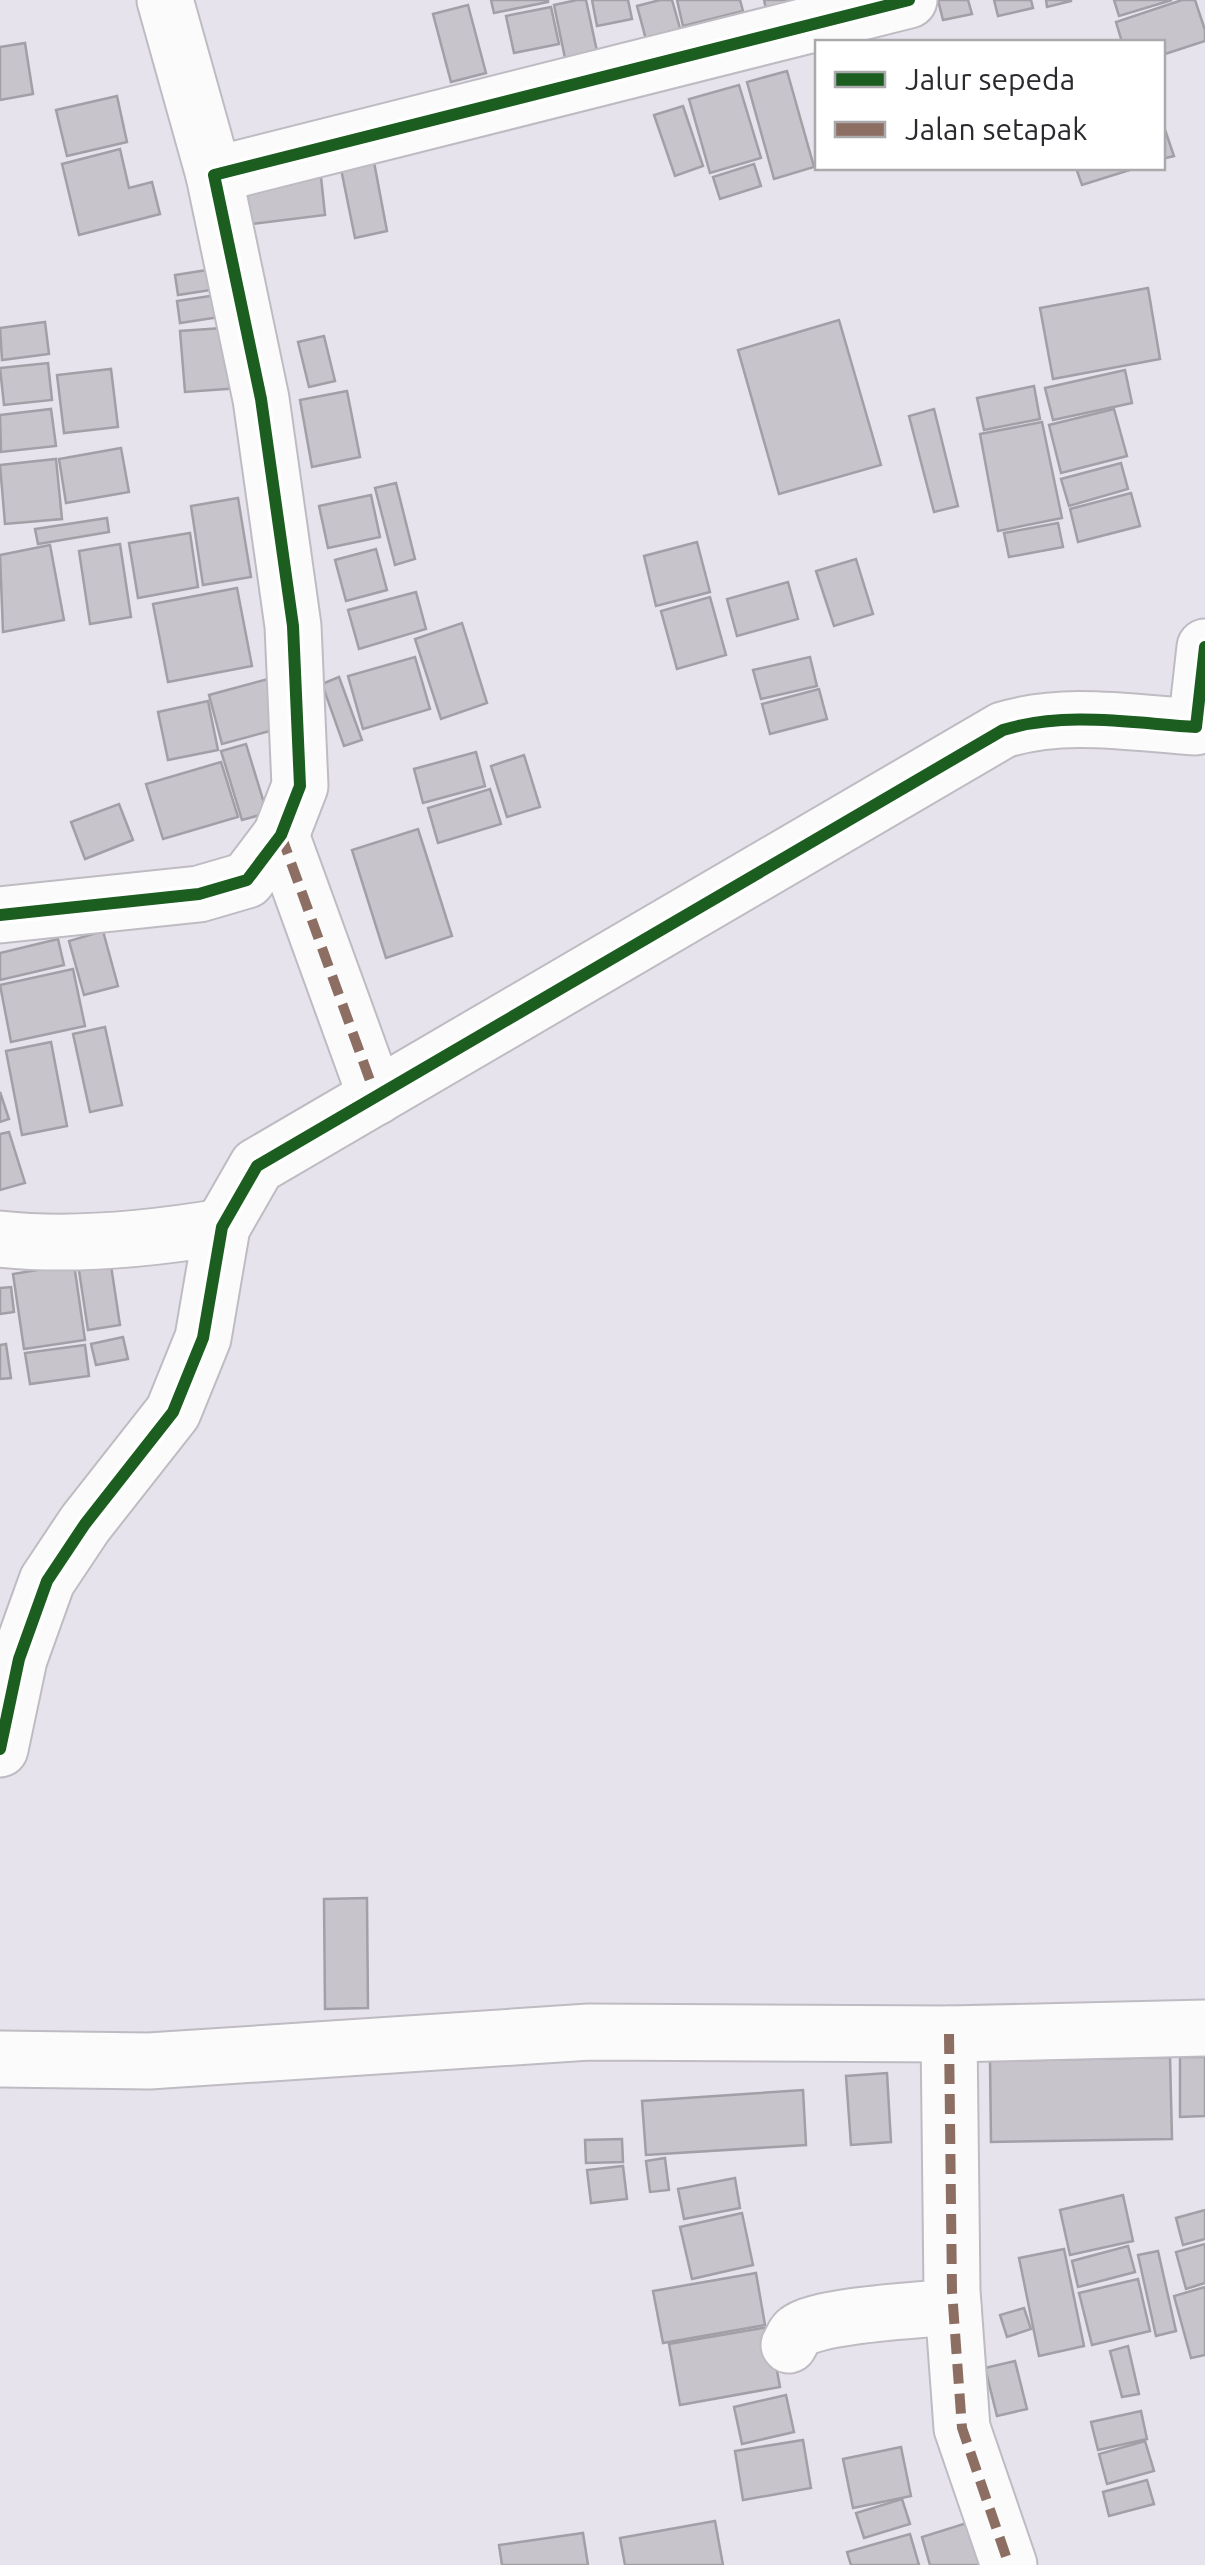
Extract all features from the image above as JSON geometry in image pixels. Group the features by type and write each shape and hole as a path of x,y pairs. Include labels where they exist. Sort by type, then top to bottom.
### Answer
{"street":[{"path":"0,915 199,894 247,880 281,834 300,786 293,626 261,399 214,175 165,0"},
{"path":"214,175 909,0"},
{"path":"0,1749 19,1659 48,1580 84,1524 173,1412 203,1338 222,1227 257,1166 1004,730 1032,721 1060,719 1201,727 1205,648"},
{"path":"281,834 376,1096"},
{"path":"0,1238 32,1242 172,1235 222,1227"},
{"path":"0,2059 149,2060 589,2032 950,2034 1205,2028"},
{"path":"950,2034 953,2307 962,2428 1009,2565"},
{"path":"789,2345 795,2332 808,2326 880,2313 953,2307"}],"building":[{"path":"491,0 548,0 548,2 494,13"},
{"path":"586,0 598,56 566,63 554,5"},
{"path":"592,0 628,0 632,19 597,26"},
{"path":"672,0 683,39 648,47 637,6"},
{"path":"677,0 740,0 743,11 683,26"},
{"path":"764,0 788,0 791,17 769,22"},
{"path":"938,0 968,0 972,14 943,20"},
{"path":"994,0 1031,0 1033,8 998,16"},
{"path":"1046,0 1071,0 1071,1 1047,7"},
{"path":"1114,0 1172,0 1119,16"},
{"path":"1182,0 1195,0 1205,41 1165,54 1165,40 1121,40 1116,22"},
{"path":"468,5 486,73 451,82 433,14"},
{"path":"551,7 559,44 514,53 506,16"},
{"path":"25,43 33,94 0,100 0,47"},
{"path":"787,71 814,167 774,179 747,82"},
{"path":"739,85 761,158 710,173 689,99"},
{"path":"117,96 127,142 67,156 56,110"},
{"path":"683,106 703,166 675,176 654,115"},
{"path":"1165,130 1174,156 1165,158"},
{"path":"120,149 129,188 152,182 160,214 79,235 62,164"},
{"path":"374,162 387,231 355,238 341,169"},
{"path":"754,164 761,186 720,199 713,177"},
{"path":"1077,170 1130,170 1082,185"},
{"path":"321,177 325,215 251,224 246,186"},
{"path":"226,267 230,287 178,295 175,275"},
{"path":"1148,288 1160,359 1053,379 1040,308"},
{"path":"230,293 233,315 180,323 177,301"},
{"path":"839,320 881,465 779,494 738,350"},
{"path":"45,322 49,354 2,360 0,328"},
{"path":"236,327 240,388 185,392 180,331"},
{"path":"324,336 335,381 309,387 298,342"},
{"path":"48,363 52,400 4,405 0,368"},
{"path":"111,369 118,427 64,433 57,375"},
{"path":"1125,370 1132,403 1053,420 1045,388"},
{"path":"1034,386 1040,419 984,430 977,398"},
{"path":"347,391 360,457 312,467 300,400"},
{"path":"51,409 56,446 1,452 0,415"},
{"path":"934,409 958,506 934,512 909,416"},
{"path":"1114,409 1127,456 1061,473 1049,425"},
{"path":"1042,422 1062,518 998,531 980,434"},
{"path":"121,448 129,492 66,503 59,459"},
{"path":"56,459 62,519 5,524 0,465"},
{"path":"1121,463 1128,489 1069,506 1061,479"},
{"path":"396,483 415,559 395,565 375,488"},
{"path":"1131,493 1140,526 1078,542 1070,509"},
{"path":"371,495 380,537 328,548 319,506"},
{"path":"238,498 251,577 203,585 191,506"},
{"path":"107,518 109,532 38,544 35,529"},
{"path":"1058,523 1063,547 1009,557 1004,533"},
{"path":"190,533 198,587 138,598 129,543"},
{"path":"697,542 710,592 656,606 644,556"},
{"path":"120,544 131,617 90,624 79,551"},
{"path":"50,545 64,620 3,632 0,555"},
{"path":"376,549 387,590 346,601 335,560"},
{"path":"856,559 873,614 834,626 816,571"},
{"path":"788,582 798,619 737,636 727,599"},
{"path":"237,588 252,666 168,682 153,604"},
{"path":"416,592 426,629 359,649 348,610"},
{"path":"710,597 726,655 677,669 661,611"},
{"path":"462,623 487,703 441,719 415,639"},
{"path":"415,657 430,709 363,729 348,676"},
{"path":"810,657 817,686 761,699 753,670"},
{"path":"339,677 362,740 344,746 322,684"},
{"path":"268,679 281,728 222,744 209,695"},
{"path":"819,689 827,719 770,734 762,704"},
{"path":"208,701 218,750 168,760 158,712"},
{"path":"246,744 267,813 242,820 221,751"},
{"path":"476,752 485,786 423,803 414,769"},
{"path":"524,755 540,807 507,817 491,766"},
{"path":"221,762 238,817 163,839 146,784"},
{"path":"490,789 501,824 438,843 428,808"},
{"path":"119,804 133,840 85,859 71,822"},
{"path":"418,829 452,936 386,958 352,850"},
{"path":"103,931 118,986 84,995 69,941"},
{"path":"58,939 64,965 0,980 0,953"},
{"path":"73,969 85,1026 11,1042 0,985"},
{"path":"105,1027 122,1105 90,1112 73,1034"},
{"path":"51,1042 67,1126 22,1135 6,1051"},
{"path":"0,1092 9,1119 0,1122"},
{"path":"9,1132 25,1183 0,1190 0,1134"},
{"path":"110,1259 120,1325 88,1330 78,1264"},
{"path":"74,1264 85,1340 24,1349 13,1274"},
{"path":"11,1287 14,1312 0,1314 0,1288"},
{"path":"123,1337 128,1359 96,1365 91,1344"},
{"path":"6,1344 11,1378 0,1379 0,1345"},
{"path":"85,1345 89,1376 30,1384 25,1353"},
{"path":"367,1898 368,2008 325,2009 324,1899"},
{"path":"1170,2057 1172,2139 991,2142 990,2061"},
{"path":"1180,2057 1205,2057 1205,2116 1180,2117"},
{"path":"887,2073 891,2142 851,2145 846,2076"},
{"path":"803,2090 806,2145 646,2155 642,2101"},
{"path":"622,2139 623,2162 586,2163 585,2140"},
{"path":"665,2158 669,2190 650,2192 646,2161"},
{"path":"623,2166 627,2199 591,2203 587,2170"},
{"path":"735,2178 740,2208 684,2219 678,2189"},
{"path":"1123,2195 1133,2241 1070,2255 1060,2210"},
{"path":"1205,2210 1205,2239 1183,2245 1176,2218"},
{"path":"742,2213 753,2265 692,2279 680,2227"},
{"path":"1205,2244 1205,2283 1186,2289 1176,2252"},
{"path":"1128,2246 1135,2272 1078,2287 1072,2261"},
{"path":"1064,2249 1084,2346 1039,2356 1019,2258"},
{"path":"1158,2251 1176,2331 1156,2336 1138,2255"},
{"path":"756,2273 765,2325 663,2343 653,2291"},
{"path":"1138,2279 1150,2331 1092,2345 1079,2293"},
{"path":"1205,2287 1205,2355 1191,2358 1174,2296"},
{"path":"1024,2308 1031,2329 1007,2337 1000,2315"},
{"path":"769,2327 780,2387 680,2405 669,2344"},
{"path":"1128,2346 1139,2394 1122,2397 1110,2351"},
{"path":"1015,2361 1027,2409 997,2416 985,2368"},
{"path":"786,2395 794,2432 742,2444 734,2407"},
{"path":"1141,2411 1147,2439 1098,2450 1091,2422"},
{"path":"803,2440 811,2488 743,2500 735,2451"},
{"path":"1145,2441 1154,2471 1107,2484 1099,2454"},
{"path":"901,2447 911,2496 853,2508 843,2459"},
{"path":"1147,2480 1154,2504 1109,2516 1103,2492"},
{"path":"902,2499 910,2524 864,2538 856,2513"},
{"path":"715,2521 723,2565 625,2565 620,2538"},
{"path":"973,2521 986,2565 930,2565 922,2537"},
{"path":"583,2533 588,2565 502,2565 499,2545"},
{"path":"910,2534 919,2565 851,2565 847,2552"}],"marked path":[{"path":"281,835 376,1097"},
{"path":"949,2034 952,2291 962,2428 1009,2565"}],"cycle path":[{"path":"0,915 199,894 247,880 281,835 300,786 293,626 261,399 214,175 909,0"},
{"path":"0,1749 19,1659 47,1581 85,1524 173,1412 203,1338 222,1227 257,1166 1003,730 1074,720 1196,727 1205,647"}]}
